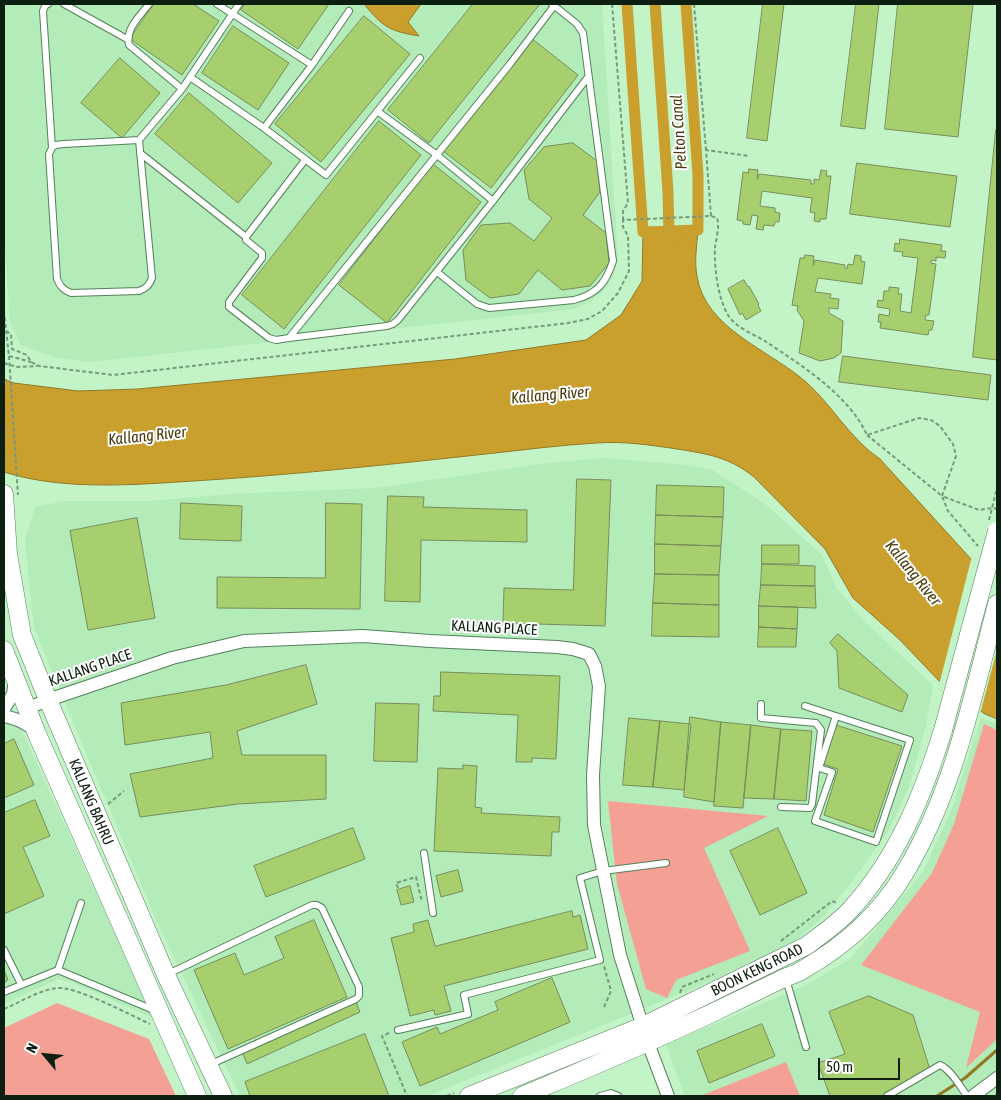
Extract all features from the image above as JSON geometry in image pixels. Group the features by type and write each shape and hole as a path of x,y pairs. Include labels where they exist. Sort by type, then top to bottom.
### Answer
{"main road":[{"name":"KALLANG BAHRU","path":"11,494 8,554 22,635 166,975 223,1096"},
{"name":"BOON KENG ROAD","path":"469,1096 642,1026 806,946 826,932 850,910 886,862 920,799 943,730 992,528"},
{"name":"BOON KENG ROAD","path":"522,1096 648,1043 803,970 840,945 863,926 889,895 912,860 937,810 961,738 997,604"},
{"name":"KALLANG BAHRU","path":"4,650 156,1019 197,1096"}],"street":[{"name":"KALLANG PLACE","path":"28,708 172,658 244,641 363,636 557,647 589,654 596,666 599,686 593,776 594,825 620,953 642,1026 668,1096"},
{"path":"4,709 13,694 15,676"},
{"name":"KALLANG BAHRU","path":"4,716 27,724 37,734"},
{"path":"973,1096 997,1078"}],"lane":[{"path":"48,4 46,4 43,11 52,148 49,154 58,279 60,286 71,293 139,291 150,284 152,278 139,140 182,88 239,4"},
{"path":"64,4 127,39"},
{"path":"149,4 128,32 127,39 129,44 182,88"},
{"path":"217,4 312,65"},
{"path":"289,338 510,64 553,5 581,28 613,261 608,275 599,287 587,297 574,300 489,308 476,304 437,272"},
{"path":"264,128 312,65 349,11"},
{"path":"190,77 327,174 420,58"},
{"path":"140,153 246,237 246,240 263,256 229,302 228,307 269,338 276,340 393,324 494,201 588,77"},
{"path":"377,111 437,155 494,201"},
{"path":"52,148 56,145 64,144 139,140"},
{"path":"246,237 306,160"},
{"path":"761,704 762,718 816,723 820,726 821,730 810,808 781,808"},
{"path":"805,706 836,716 910,740 876,842 815,821 832,772 819,768 836,716"},
{"path":"424,853 433,913"},
{"path":"398,1030 468,1014 464,995 600,960 580,878 603,871 666,863"},
{"path":"58,970 81,903"},
{"path":"166,975 312,905 322,908 358,986 359,996 209,1064"},
{"path":"4,950 21,984"},
{"path":"4,992 58,970 156,1019"},
{"path":"786,978 806,1047"},
{"path":"887,1096 940,1065 954,1078 962,1089 973,1096"},
{"path":"600,1096 611,1093 618,1096"}],"path":[{"path":"612,4 628,202 622,211 622,220"},
{"path":"694,4 711,216"},
{"path":"706,150 749,156"},
{"path":"630,220 711,216 717,218 716,272 719,289 728,316 736,324 813,374 856,415 867,435 942,496 980,510 997,509"},
{"path":"4,311 9,356 11,494"},
{"path":"6,331 11,334 12,349 28,356 31,362"},
{"path":"4,363 17,367 39,366 9,356"},
{"path":"867,435 919,418 931,420 940,426 954,444 956,456 942,496 948,510 979,547"},
{"path":"992,528 992,508 997,488"},
{"path":"105,806 124,791"},
{"path":"398,888 396,883 416,877 423,907"},
{"path":"777,944 832,901 839,904"},
{"path":"604,1007 611,991 602,960 620,953"},
{"path":"678,996 682,987 718,972"},
{"path":"4,1009 58,988 73,990 156,1019"},
{"path":"398,1030 382,1036 407,1096"}],"shaded area":[{"path":"4,4 602,4 618,259 613,277 603,291 590,302 574,309 90,362 56,358 21,345 10,322 4,231"},
{"path":"602,458 677,464 711,469 765,504 822,555 836,587 865,622 933,685 926,725 910,785 889,830 851,883 822,918 795,941 727,975 427,1096 240,1096 156,920 34,628 25,540 35,507 64,501 150,501 229,494 375,488 540,464"},
{"path":"4,691 153,1018 74,983 58,979 4,1004"},
{"path":"981,718 997,724 997,1096 685,1096 666,1045 808,984 850,959 923,872 951,811"},
{"path":"984,724 997,730 997,1039 966,1068 980,1012 861,965 932,873 954,824"},
{"path":"608,801 768,816 704,848 750,951 676,980 667,998 646,989 617,884"},
{"path":"57,1003 149,1039 176,1096 4,1096 4,1028"},
{"path":"786,1062 800,1096 700,1096"}],"water":[{"path":"364,4 421,4 408,22 419,36 387,27"},
{"name":"Kallang River","path":"698,230 697,276 703,294 712,310 741,337 791,370 816,391 860,442 880,459 971,559 997,578 997,719 985,714 941,683 900,640 853,598 825,549 754,477 736,465 718,457 647,445 597,443 313,472 158,483 79,484 28,478 4,472 4,379 14,383 78,391 138,389 455,359 586,340 621,315 642,281 643,232"}],"pier":[{"path":"972,556 997,575 997,650 980,714 939,685"}],"building":[{"path":"154,4 193,4 219,21 182,75 130,39"},
{"path":"245,4 329,4 298,49 241,10"},
{"path":"473,4 540,4 429,143 388,110"},
{"path":"763,4 784,4 767,141 747,138"},
{"path":"856,4 879,4 865,129 841,126"},
{"path":"898,4 973,4 958,137 885,129"},
{"path":"364,16 410,54 321,162 275,124"},
{"path":"233,26 289,63 258,110 202,73"},
{"path":"531,38 578,75 491,188 443,151"},
{"path":"120,58 160,93 122,138 81,103"},
{"path":"189,93 272,163 238,203 155,134"},
{"path":"379,121 421,155 284,329 242,295"},
{"path":"997,131 997,360 973,357"},
{"path":"573,143 597,161 600,192 583,215 606,233 609,263 590,286 562,290 538,270 519,294 490,298 466,280 463,250 481,225 510,223 534,241 552,218 529,199 524,170 544,147"},
{"path":"857,163 957,176 950,227 850,214"},
{"path":"433,164 481,202 387,323 339,285"},
{"path":"749,169 758,170 757,179 759,174 811,180 811,184 814,184 814,179 819,180 821,170 827,171 826,176 831,176 826,219 820,219 820,222 814,221 815,213 810,212 812,198 762,191 760,206 775,208 775,212 780,213 779,222 775,222 774,226 764,225 763,230 756,229 758,216 752,215 750,225 743,224 743,221 737,220 743,172 748,173"},
{"path":"900,239 942,245 941,251 946,251 945,258 936,257 936,261 931,260 931,263 936,264 929,315 926,315 925,320 934,321 932,330 929,330 928,335 880,328 881,322 878,322 879,314 889,316 890,309 877,307 878,300 883,301 884,291 889,291 889,287 899,288 898,294 902,294 900,311 911,313 918,258 902,256 903,252 894,251 895,243 899,244"},
{"path":"805,255 814,256 813,265 815,260 845,265 847,269 848,264 853,265 855,255 861,256 861,261 865,262 862,284 818,278 815,292 831,294 830,298 839,299 838,309 829,308 829,313 843,321 841,353 834,358 820,361 799,353 804,321 797,310 798,306 792,305 800,258 804,258"},
{"path":"744,280 759,304 761,311 746,320 742,313 740,315 728,289"},
{"path":"843,356 991,375 988,400 839,382"},
{"path":"577,479 611,480 605,626 503,623 504,588 573,590"},
{"path":"657,485 724,487 723,517 656,515"},
{"path":"388,496 424,497 423,507 527,510 527,542 421,540 420,602 385,601"},
{"path":"181,503 242,506 241,541 180,539"},
{"path":"326,503 362,504 360,609 217,608 217,577 325,578"},
{"path":"656,515 723,517 721,546 655,544"},
{"path":"137,518 155,618 88,630 70,531"},
{"path":"655,544 721,546 719,575 655,574"},
{"path":"762,545 799,545 799,564 762,564"},
{"path":"762,564 815,566 815,586 761,585"},
{"path":"655,574 719,575 719,605 653,603"},
{"path":"761,585 815,586 816,608 759,606"},
{"path":"653,603 719,605 719,637 652,636"},
{"path":"759,606 798,607 797,629 759,627"},
{"path":"759,627 797,629 796,647 758,647"},
{"path":"838,634 908,695 902,712 839,688 837,651 830,643"},
{"path":"306,665 317,704 237,731 242,755 326,755 326,799 238,804 140,817 130,774 213,758 210,732 125,745 121,703 226,685"},
{"path":"441,672 560,676 556,759 532,758 532,762 516,762 518,715 433,711 434,696 440,696"},
{"path":"376,703 419,704 417,762 374,761"},
{"path":"690,717 721,722 714,802 684,797"},
{"path":"629,718 660,721 653,787 623,785"},
{"path":"660,721 691,724 684,790 653,787"},
{"path":"721,722 751,725 743,808 714,806"},
{"path":"751,725 781,729 774,799 744,798"},
{"path":"836,725 902,746 873,832 824,815 838,769 823,764"},
{"path":"781,729 812,731 806,801 774,799"},
{"path":"14,739 34,785 4,798 4,744"},
{"path":"463,765 477,766 475,807 482,808 481,813 560,817 559,832 552,832 551,856 434,851 438,768 463,769"},
{"path":"35,800 50,836 23,847 44,896 4,914 4,813"},
{"path":"353,828 365,859 266,897 254,866"},
{"path":"778,828 807,893 760,915 730,851"},
{"path":"458,870 463,891 441,897 436,876"},
{"path":"410,886 414,902 401,905 397,890"},
{"path":"572,911 573,917 580,915 588,949 444,986 451,1011 435,1015 434,1010 410,1016 391,938 414,932 413,924 428,920 435,946"},
{"path":"314,920 347,997 228,1049 194,970 235,953 244,975 284,958 275,937"},
{"path":"4,970 8,980 4,983"},
{"path":"552,978 570,1022 420,1086 402,1042 437,1027 440,1034 498,1010 495,1002"},
{"path":"869,996 913,1015 931,1073 892,1096 830,1096 818,1063 845,1054 829,1012"},
{"path":"356,1002 360,1012 247,1064 243,1054"},
{"path":"762,1024 775,1056 709,1083 697,1051"},
{"path":"365,1034 389,1096 250,1096 245,1082"}],"waterway":[{"name":"Pelton Canal","path":"627,4 643,232 698,230 698,175 686,4"},
{"name":"Pelton Canal","path":"655,4 668,192 669,237"},
{"path":"937,1096 965,1078 997,1050"}]}
